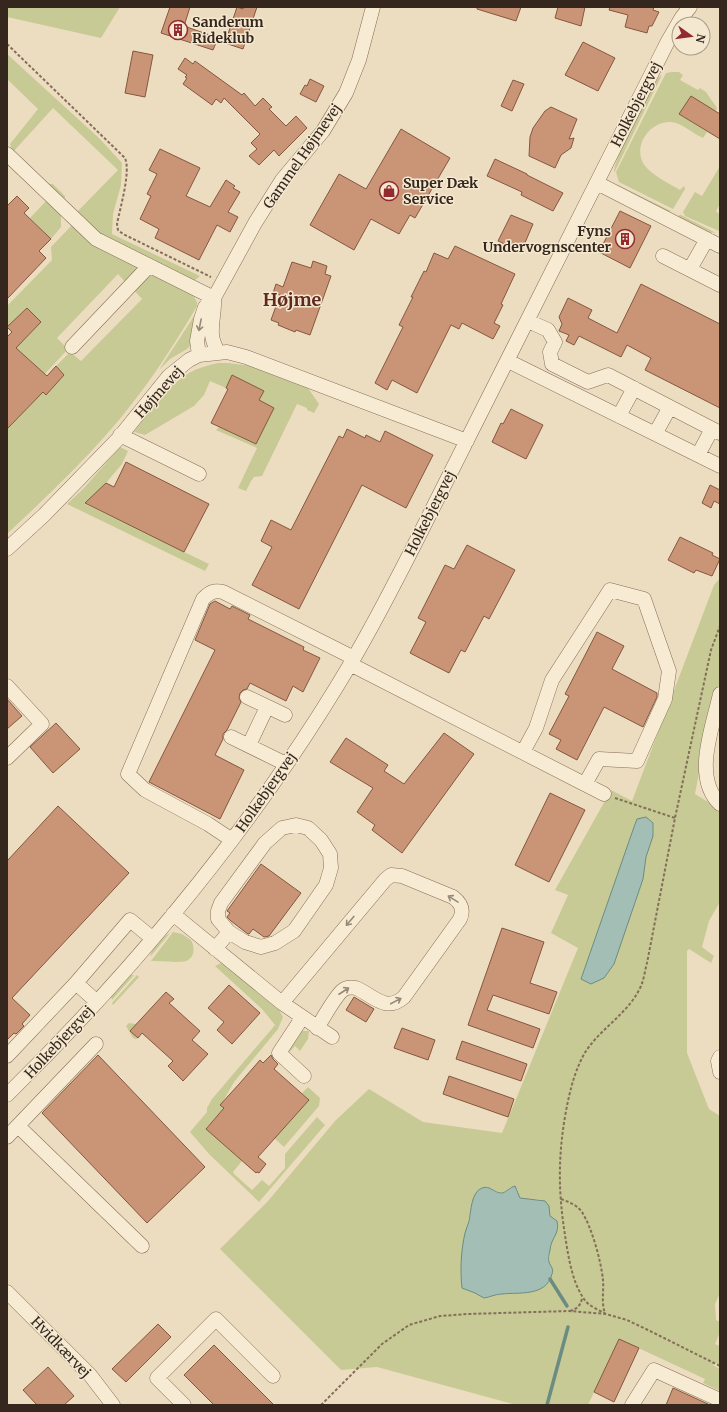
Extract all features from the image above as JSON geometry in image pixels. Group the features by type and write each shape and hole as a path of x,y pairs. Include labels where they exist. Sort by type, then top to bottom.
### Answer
{"street":[{"name":"Gammel Højmevej","path":"199,355 197,341 205,307 214,298 255,223 282,180 323,131 346,93 359,60 373,7"},
{"name":"Holkebjergvej","path":"7,1095 45,1058 97,1002 173,914 232,840 286,764 352,661 386,599 508,361 668,41 682,17 690,7"},
{"path":"7,154 96,240 214,298"},
{"path":"597,183 720,246"},
{"path":"690,269 707,239"},
{"path":"663,256 720,285"},
{"path":"72,347 149,266"},
{"name":"Gammel Højmevej","path":"214,298 215,309 212,318 212,336 218,353"},
{"path":"528,321 548,330 554,342 550,352 552,364 588,382 608,375 716,431 698,455"},
{"name":"Højmevej","path":"7,548 44,515 120,435 170,376 189,360 199,355 227,352 246,357 467,441"},
{"path":"508,361 720,466"},
{"path":"619,416 634,388"},
{"path":"655,434 670,407"},
{"path":"120,435 199,474"},
{"path":"523,752 536,728 552,680 610,590 644,599 669,671 665,699 637,761 599,759 585,784"},
{"path":"232,840 208,824 145,790 128,774 203,599 210,592 217,591 223,592 604,794"},
{"path":"7,686 42,724 7,758"},
{"path":"720,694 706,754 705,772 712,796 720,804"},
{"path":"248,697 285,715"},
{"path":"248,745 268,707"},
{"path":"231,737 286,764"},
{"path":"296,825 308,828 321,840 330,854 331,868 326,885 294,930 275,943 262,947 244,942 229,932 218,919 220,903 265,843 282,828 296,825"},
{"path":"282,1003 388,876 402,876 453,897 459,902 462,906 463,913 460,920 404,997 398,1002 385,1004 356,988 351,987 344,989 339,994 317,1028"},
{"path":"173,914 282,1003 332,1037"},
{"path":"7,1056 76,983 130,920 152,938"},
{"path":"215,949 229,932"},
{"path":"76,983 97,1002"},
{"path":"302,1018 279,1053 304,1076"},
{"path":"7,1137 96,1044"},
{"path":"720,1057 718,1061 720,1072"},
{"path":"18,1126 142,1246"},
{"name":"Hvidkærvej","path":"7,1292 90,1375 113,1405"},
{"path":"184,1405 157,1378 216,1319 273,1376"},
{"path":"632,1405 654,1370 720,1400"}],"path":[{"path":"7,44 125,158 128,172 117,224 118,230 123,234 222,282"},
{"path":"568,1311 576,1309 582,1299 567,1255 561,1199 559,1164 561,1139 570,1090 586,1050 627,1008 641,986 711,650 720,626"},
{"path":"604,794 675,818"},
{"path":"561,1199 571,1203 581,1212 593,1238 603,1279 603,1308 606,1314"},
{"path":"580,1292 588,1304 606,1314"},
{"path":"321,1405 382,1344 409,1325 440,1316 568,1311 606,1314 627,1320 720,1366"}],"green space":[{"path":"7,7 120,7 101,38 7,17"},
{"path":"7,54 100,139 122,163 121,185 113,214 112,234 200,276 194,281 102,236 77,212 118,170 53,108 13,152 10,144 38,109 7,79"},
{"path":"679,72 683,75 680,80 698,90 700,88 706,92 717,108 715,112 679,114 707,132 703,138 679,124 667,122 652,128 646,134 642,142 640,150 641,158 645,166 652,173 680,190 684,186 685,189 673,209 619,182 616,172 666,73"},
{"path":"662,75 614,173 619,155 631,129 655,83"},
{"path":"720,166 720,204 716,211 720,215 719,231 685,216 683,212 695,192 702,196"},
{"path":"49,184 53,184 65,196 65,198 63,199 50,187"},
{"path":"616,184 671,211 668,212"},
{"path":"47,200 61,213 61,227 51,239 30,218"},
{"path":"679,215 716,233 709,232 678,217"},
{"path":"73,224 138,267 127,284 118,274 57,338 68,349 42,377 42,373 9,342 22,342 41,322 27,308 7,327 7,306 52,260 51,247"},
{"path":"151,273 193,295 197,302 197,306 154,373 119,420 70,473 7,534 7,429 43,392 46,394 64,375 56,366 70,352 81,361 142,299 133,289"},
{"path":"198,310 191,345 170,359 159,370"},
{"path":"218,363 252,366 308,388 319,404 314,413 297,404 262,476 254,477 246,491 238,488 257,448 216,430 219,427 256,444 274,408 259,400 264,391 232,375 226,388 210,381 204,395 194,406 145,435 134,432 173,385 189,373"},
{"path":"120,447 128,451 122,464 85,504 209,564 205,571 67,504 84,488"},
{"path":"720,578 720,680 695,794 720,809 720,902 709,921 702,947 714,956 711,963 689,949 687,951 687,1053 709,1109 720,1116 720,1293 715,1304 716,1320 720,1322 720,1332 715,1344 720,1346 720,1365 714,1362 713,1365 720,1369 720,1391 703,1383 705,1379 619,1339 588,1405 516,1405 377,1367 341,1370 220,1249 268,1201 335,1121 369,1089 423,1122 502,1133 578,948 551,933 568,895 555,890 611,790 632,801 714,585","holes":["511,1187 517,1189 520,1198 542,1200 549,1206 550,1216 555,1220 549,1262 535,1291 501,1294 484,1298 462,1288 462,1253 474,1197 491,1188 501,1192 504,1192"]},
{"path":"173,932 182,934 191,940 194,949 193,955 189,960 183,962 151,961"},
{"path":"170,933 150,957 157,943"},
{"path":"221,963 279,1010 283,1017 278,1029 234,1082 221,1105 224,1108 206,1128 242,1161 233,1172 234,1174 252,1190 262,1180 269,1186 285,1168 285,1154 317,1117 325,1125 259,1202 209,1154 190,1132 207,1112 207,1108 212,1099 275,1025 262,1009 215,966"},
{"path":"131,975 134,975 112,1000 111,997"},
{"path":"137,975 139,977 113,1005 112,1003"},
{"path":"129,1023 136,1024 138,1038 133,1038 126,1026"},
{"path":"301,1031 309,1031 308,1039 300,1051 295,1046 289,1053 291,1043"},
{"path":"308,1087 320,1098 319,1106 284,1147 274,1138 309,1100 302,1093"}],"water":[{"path":"646,817 653,823 653,836 646,857 643,879 614,964 604,978 591,984 581,979 637,819"},
{"path":"515,1186 520,1198 545,1201 549,1206 550,1216 557,1221 558,1226 552,1242 549,1258 553,1272 549,1281 544,1287 538,1290 524,1293 500,1294 484,1298 462,1288 461,1267 463,1246 472,1203 478,1190 482,1188 490,1188 502,1193"}],"building":[{"name":"Sanderum Rideklub","path":"170,7 190,7 184,26 218,38 213,50 161,33"},
{"path":"237,7 243,9 244,7 257,7 243,49 225,43"},
{"path":"477,7 521,7 516,21 477,9"},
{"path":"558,7 585,7 581,26 555,18"},
{"path":"610,7 654,7 653,10 659,12 652,26 649,26 647,33 625,27 628,15 609,10"},
{"path":"583,42 615,58 598,91 565,75"},
{"path":"133,51 153,55 145,97 125,93"},
{"path":"185,58 193,64 195,61 242,95 244,93 255,106 263,98 272,107 269,109 286,126 296,116 307,128 279,156 274,150 259,165 249,156 257,149 251,143 260,134 224,98 221,103 216,99 212,105 183,84 187,78 185,77 187,75 178,69"},
{"path":"310,79 324,86 316,102 300,94 305,85 307,86"},
{"path":"513,80 524,84 512,111 501,106"},
{"path":"691,96 720,114 720,139 679,114"},
{"path":"551,107 577,119 569,139 574,138 571,148 561,155 555,168 529,156 530,137 533,128 545,111"},
{"path":"401,129 450,158 415,218 410,215 399,234 371,219 354,250 310,225 339,174 366,189"},
{"path":"160,149 200,168 186,196 210,207 226,180 235,186 233,188 240,192 228,212 238,217 230,232 217,225 199,260 155,238 159,229 140,219 151,196 147,194 157,174 149,170"},
{"path":"495,159 563,193 553,211 521,195 522,192 487,176"},
{"path":"17,196 29,208 24,213 51,239 39,251 46,258 7,299 7,206"},
{"name":"Fyns Undervognscenter","path":"620,211 651,226 630,268 599,252"},
{"path":"511,215 533,224 521,252 498,241"},
{"path":"455,246 515,274 494,323 500,326 493,339 462,323 459,329 451,325 417,393 392,380 387,390 375,383 403,327 399,325 413,297 411,297 424,271 426,272 434,253 448,259"},
{"path":"313,261 327,266 325,274 331,276 310,335 296,330 295,332 278,325 279,323 271,320 280,295 273,293 276,284 283,287 292,262 311,268"},
{"path":"641,284 720,324 720,408 645,370 651,358 627,345 621,357 579,336 574,345 566,341 569,335 559,331 562,324 559,317 568,298 592,310 588,318 617,333"},
{"path":"27,308 41,322 16,348 47,376 56,366 64,375 46,395 43,392 7,429 7,337 12,332 7,327"},
{"path":"232,375 264,391 259,400 274,408 256,444 211,423 228,389 226,388"},
{"path":"511,409 543,425 526,459 492,442 501,423 503,424"},
{"path":"347,429 365,438 366,435 380,442 385,431 433,455 406,508 362,485 299,609 252,585 272,547 261,541 271,520 291,530 339,436 343,438"},
{"path":"126,462 209,504 184,552 85,503 106,483 114,487"},
{"path":"710,485 720,490 720,504 714,501 711,508 702,503"},
{"path":"680,537 713,553 712,555 720,559 712,576 696,570 694,573 668,560"},
{"path":"467,545 515,570 489,619 484,616 465,652 461,650 449,673 410,653 426,622 418,618 445,565 454,569"},
{"path":"215,601 230,609 232,606 250,615 248,619 304,647 303,650 320,658 303,692 293,686 286,701 250,683 247,689 240,693 239,698 241,702 227,730 223,734 223,739 215,755 244,770 220,819 149,782 215,650 195,640 210,604"},
{"path":"597,632 624,646 612,669 657,693 657,697 643,727 604,707 577,760 556,749 561,740 549,734 569,696 565,694"},
{"path":"7,699 22,716 7,729"},
{"path":"56,723 80,749 53,773 30,747"},
{"path":"444,733 474,754 402,853 372,830 375,825 357,812 373,788 330,762 346,738 388,765 384,771 404,784"},
{"path":"550,793 585,810 549,882 515,865"},
{"path":"58,806 129,873 12,998 30,1015 22,1024 24,1026 7,1040 7,861"},
{"path":"261,864 301,893 269,936 264,937 253,929 248,934 227,917 230,913 227,911"},
{"path":"502,928 544,942 530,983 557,992 549,1014 493,995 487,1010 540,1029 533,1048 468,1025"},
{"path":"229,985 260,1013 232,1044 217,1030 224,1022 208,1008"},
{"path":"166,992 174,999 169,1003 200,1031 192,1040 208,1054 183,1081 168,1066 173,1061 142,1033 138,1038 130,1031"},
{"path":"354,997 374,1009 366,1022 346,1010"},
{"path":"402,1028 435,1040 428,1060 394,1048"},
{"path":"462,1041 527,1064 521,1081 456,1059"},
{"path":"98,1055 205,1167 147,1223 42,1113"},
{"path":"271,1055 278,1064 274,1069 309,1100 258,1157 266,1164 259,1173 256,1173 206,1129 224,1108 220,1105 260,1060 263,1063"},
{"path":"449,1076 514,1099 508,1117 443,1094"},
{"path":"158,1324 171,1337 126,1382 112,1369"},
{"path":"619,1339 639,1348 614,1402 594,1392"},
{"path":"214,1345 274,1405 214,1405 184,1375"},
{"path":"48,1367 74,1396 64,1405 37,1405 23,1390"},
{"path":"673,1388 710,1405 666,1405"}],"waterway":[{"path":"550,1279 567,1306"},
{"path":"547,1405 568,1327"}],"place":[{"name":"Sanderum Rideklub","path":"178,30"},
{"name":"Super Dæk Service","path":"389,191"},
{"name":"Fyns Undervognscenter","path":"625,239"}],"district":[{"name":"Højme","path":"292,299"}]}
